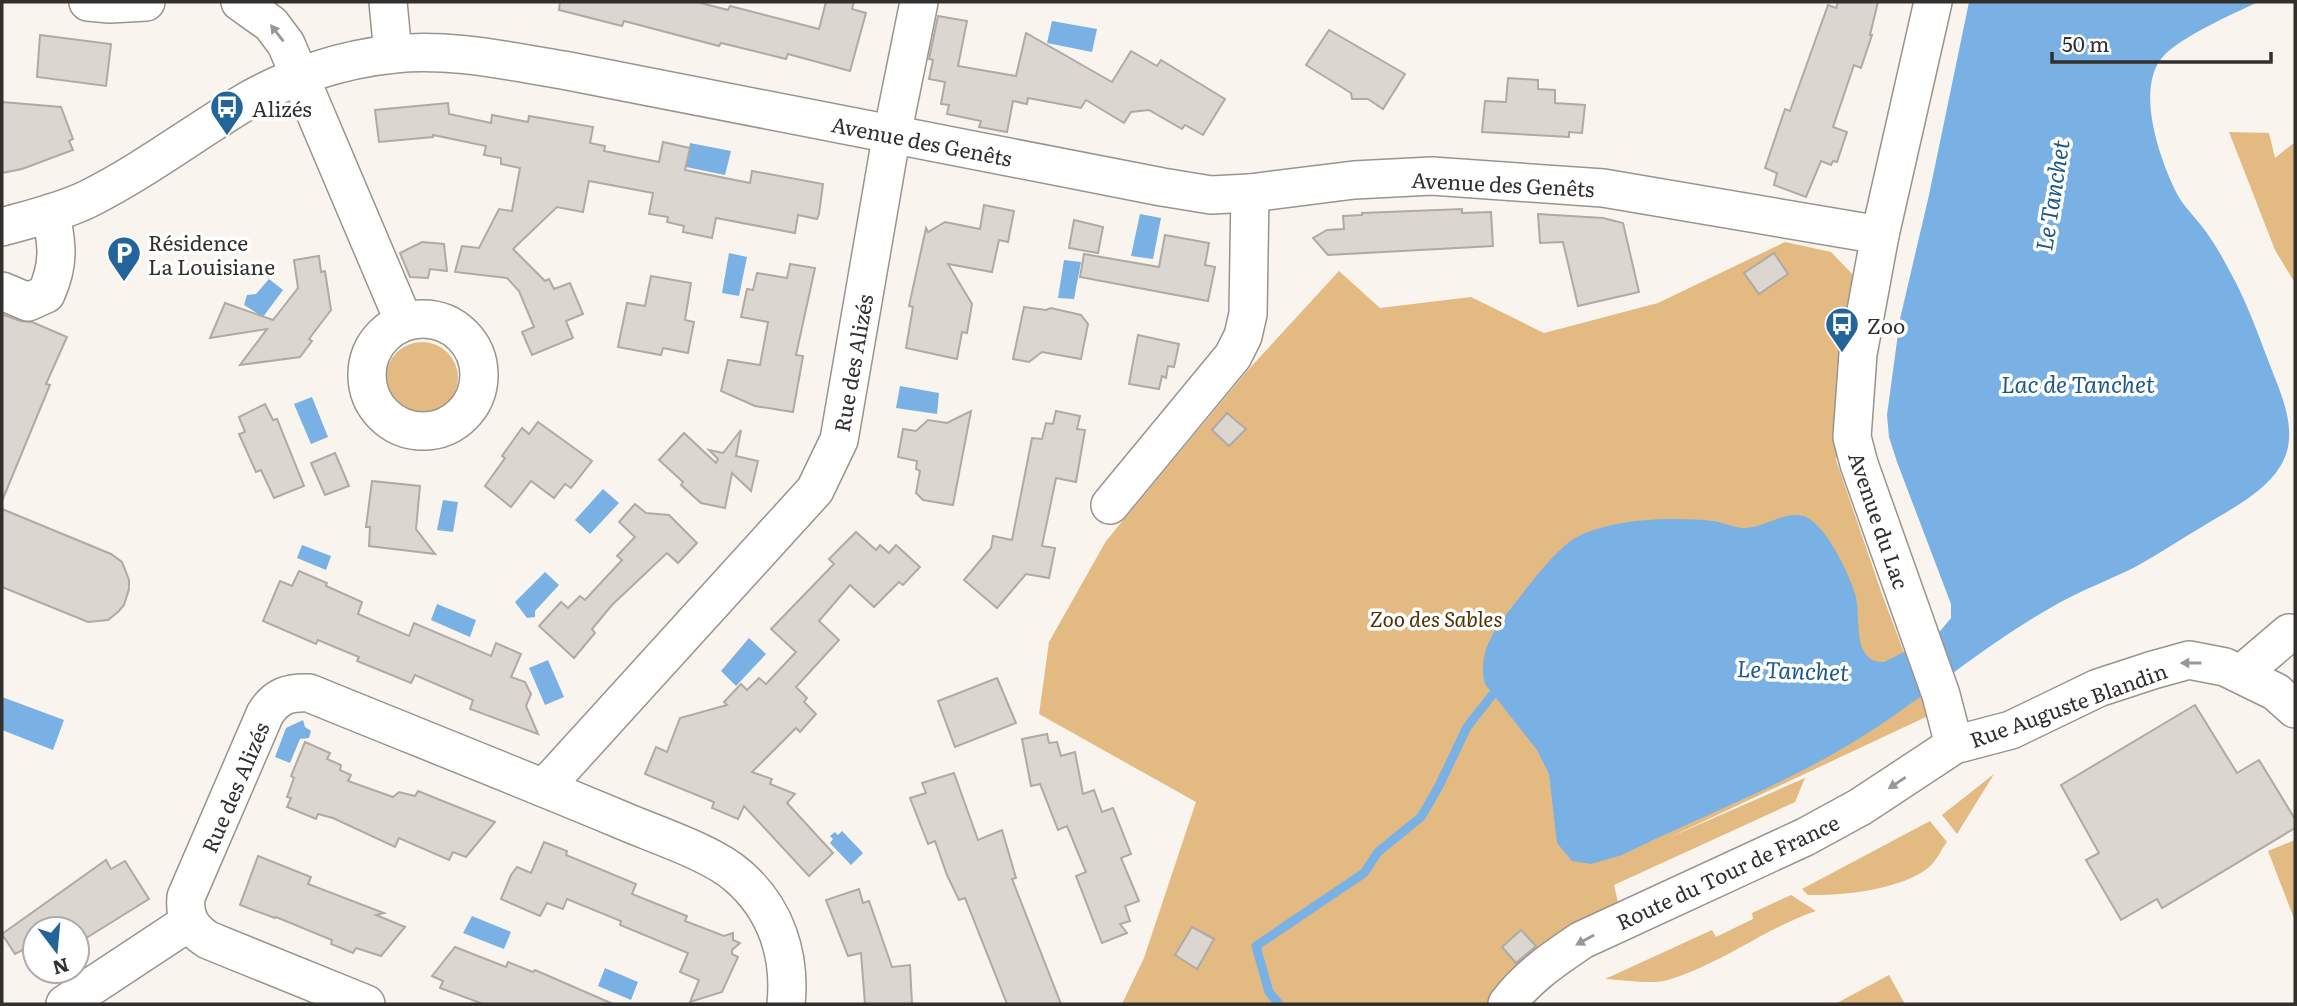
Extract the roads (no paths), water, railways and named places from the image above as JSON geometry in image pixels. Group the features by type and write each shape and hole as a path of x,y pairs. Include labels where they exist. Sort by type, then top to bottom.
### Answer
{"street":[{"path":"89,2 146,2"},
{"path":"240,2 271,24 286,44 404,322"},
{"path":"388,2 393,54"},
{"name":"Rue des Alizés","path":"544,788 815,490 839,440 919,2"},
{"name":"Avenue du Lac","path":"1933,2 1880,235 1858,354 1852,437 1863,476 1941,695 1954,745"},
{"name":"Avenue des Genêts","path":"2,227 86,200 243,103 298,77 330,67 393,54 443,53 500,60 1212,195 1354,180 1445,177 1604,188 1880,235"},
{"path":"1110,505 1233,356 1243,336 1248,314 1250,193"},
{"path":"2,291 28,302 46,294 53,279 58,254 51,213"},
{"path":"2241,674 2293,634"},
{"name":"Rue Auguste Blandin","path":"1954,745 2011,730 2098,688 2189,660 2225,667 2241,674 2276,692 2295,709"},
{"name":"Rue des Alizés","path":"189,922 185,910 186,897 265,714 279,697 293,692 309,693 710,858 737,874 758,895 774,921 785,953 788,983 786,1004"},
{"name":"Route du Tour de France","path":"1507,1004 1549,962 1582,940 1805,837 1860,807 1954,745"},
{"path":"65,1004 189,922 197,933 208,940 366,1004"}],"water":[{"name":"Lac de Tanchet","path":"1969,2 2258,2 2206,27 2169,51 2161,59 2154,73 2151,107 2163,162 2176,192 2221,255 2260,338 2287,414 2289,436 2285,457 2271,479 2240,504 2137,566 2032,618 1881,724 1827,757 1770,787 1622,855 1591,864 1572,861 1557,843 1549,774 1537,750 1485,684 1483,673 1485,652 1499,624 1551,559 1569,542 1608,526 1644,520 1697,520 1744,528 1798,515 1814,522 1822,530 1843,565 1856,597 1861,645 1870,658 1884,662 1936,636 1951,618 1951,604 1889,437 1887,415 1900,319"},
{"path":"1052,21 1097,29 1092,52 1047,43"},
{"path":"690,143 731,151 725,175 686,167"},
{"path":"1140,214 1161,218 1153,259 1131,256"},
{"path":"729,253 747,257 739,296 722,293"},
{"path":"1064,260 1081,262 1074,299 1058,298"},
{"path":"269,279 283,290 263,317 244,305 247,295 256,294"},
{"path":"900,386 939,393 937,414 896,408"},
{"path":"312,397 328,437 311,444 294,404"},
{"path":"603,489 619,503 590,534 575,520"},
{"path":"443,500 458,502 453,532 437,530"},
{"path":"302,545 331,556 326,570 297,558"},
{"path":"545,572 559,585 535,611 535,617 527,618 515,602"},
{"path":"437,604 476,620 470,637 431,620"},
{"path":"749,638 766,654 736,686 721,671"},
{"path":"548,660 564,697 545,705 529,668"},
{"path":"2,697 64,720 53,750 2,730"},
{"path":"303,720 305,727 311,731 309,738 300,739 290,763 275,757 286,728"},
{"path":"842,831 863,853 851,865 830,843 833,839 830,836 835,832 838,835"},
{"path":"472,916 511,932 504,949 463,933"},
{"path":"605,968 638,982 631,1000 598,986"}],"waterway":[{"name":"Le Tanchet","path":"1279,1004 1269,992 1256,946 1364,873 1378,852 1421,817 1467,727 1500,685"}],"place":[{"name":"Alizés","path":"227,137"},
{"name":"Résidence La Louisiane","path":"124,283"},
{"name":"Zoo","path":"1842,354"}],"park label":[{"name":"Zoo des Sables","path":"1436,617"}]}
